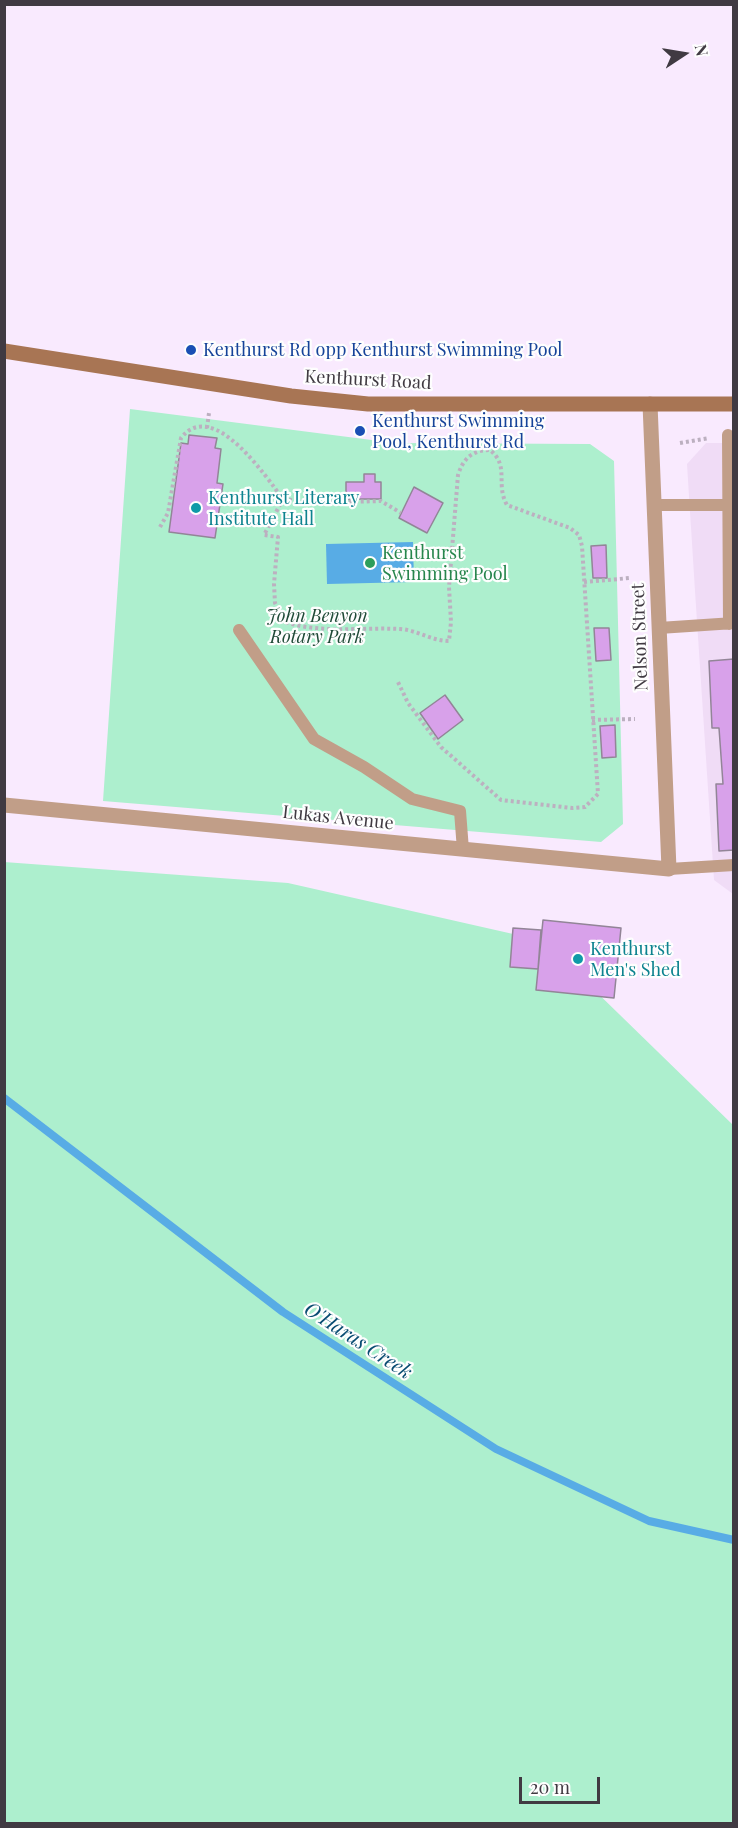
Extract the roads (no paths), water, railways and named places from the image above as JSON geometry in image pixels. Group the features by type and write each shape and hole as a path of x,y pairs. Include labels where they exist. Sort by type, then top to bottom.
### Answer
{"street":[{"name":"Kenthurst Road","path":"4,351 291,396 368,404 734,404"},
{"name":"Nelson Street","path":"650,404 669,869"},
{"name":"Lukas Avenue","path":"4,805 669,869"}],"lane":[{"path":"659,628 731,623 731,505 728,435"},
{"path":"654,505 731,505"},
{"path":"239,630 314,739 364,767 412,799 460,811 463,850"},
{"path":"669,869 734,865"}],"water":[{"name":"Kenthurst Swimming Pool","path":"413,542 414,582 327,584 326,544"}],"waterway":[{"name":"O'Haras Creek","path":"4,1098 283,1312 496,1449 649,1521 734,1540"}],"place":[{"name":"Kenthurst Rd opp Kenthurst Swimming Pool","path":"191,350"},
{"name":"Kenthurst Swimming Pool, Kenthurst Rd","path":"360,431"},
{"name":"Kenthurst Literary Institute Hall","path":"196,508"},
{"name":"Kenthurst Swimming Pool","path":"370,563"},
{"name":"Kenthurst Men's Shed","path":"578,959"}],"park label":[{"name":"John Benyon Rotary Park","path":"317,626"}]}
